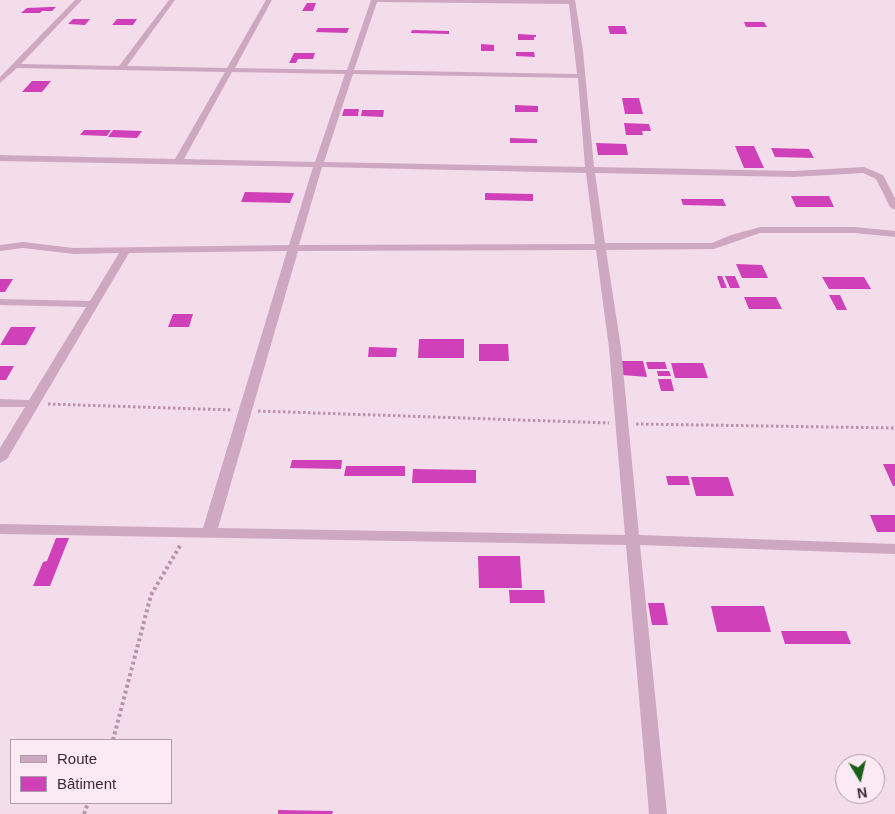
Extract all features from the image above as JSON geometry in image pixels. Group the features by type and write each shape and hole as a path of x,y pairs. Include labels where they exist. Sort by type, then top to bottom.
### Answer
{"street":[{"path":"0,81 79,0"},
{"path":"121,68 172,0"},
{"path":"178,162 269,0"},
{"path":"209,533 318,165 375,0 572,1 590,169 615,348 658,814"},
{"path":"14,66 581,76"},
{"path":"0,158 794,174 864,170 880,176 895,207"},
{"path":"0,248 23,245 74,251 294,248 601,248 714,246 735,237 760,230 855,230 895,234"},
{"path":"0,459 126,250"},
{"path":"0,302 94,304"},
{"path":"0,403 34,404"},
{"path":"0,529 633,540 895,549"}],"path":[{"path":"34,404 622,424 895,428"},
{"path":"113,739 151,595 188,533"}],"building":[{"path":"307,3 316,3 313,11 302,11"},
{"path":"56,7 52,11 21,13 27,8"},
{"path":"73,19 90,19 85,25 68,24"},
{"path":"117,19 137,19 133,25 112,25"},
{"path":"744,22 764,22 767,27 746,27"},
{"path":"608,26 625,26 627,34 610,34"},
{"path":"318,28 349,28 347,33 316,32"},
{"path":"412,30 449,31 449,34 411,33"},
{"path":"518,34 536,35 536,37 534,37 534,40 518,40"},
{"path":"481,44 494,45 494,51 481,51"},
{"path":"516,52 534,52 535,57 516,56"},
{"path":"294,53 315,53 313,59 298,59 296,63 289,63"},
{"path":"32,81 51,81 42,92 22,92"},
{"path":"622,98 639,98 643,114 625,114"},
{"path":"515,105 538,106 538,112 515,112"},
{"path":"344,109 359,109 358,116 342,116"},
{"path":"362,110 384,110 383,117 361,116"},
{"path":"624,123 649,124 651,131 642,131 643,135 626,135"},
{"path":"84,130 111,130 107,136 80,135"},
{"path":"113,130 142,131 137,138 108,137"},
{"path":"510,138 537,139 537,143 510,143"},
{"path":"596,143 626,144 628,155 598,155"},
{"path":"735,146 754,146 764,168 744,168"},
{"path":"771,148 809,149 814,158 775,157"},
{"path":"245,192 294,193 290,203 241,202"},
{"path":"485,193 533,194 533,201 485,200"},
{"path":"791,196 829,196 834,207 796,207"},
{"path":"681,199 723,199 726,206 683,205"},
{"path":"736,264 762,265 768,278 742,278"},
{"path":"717,276 722,276 727,288 721,288"},
{"path":"725,276 735,276 740,288 730,288"},
{"path":"822,277 864,277 871,289 829,289"},
{"path":"0,279 13,279 5,292 0,292"},
{"path":"829,295 840,295 847,310 837,310"},
{"path":"744,297 776,297 782,309 749,309"},
{"path":"173,314 193,314 189,327 168,327"},
{"path":"11,327 36,327 26,345 0,345"},
{"path":"419,339 464,339 464,358 418,358"},
{"path":"479,344 508,344 509,361 479,361"},
{"path":"369,347 397,348 396,357 368,357"},
{"path":"619,361 643,361 647,377 622,375"},
{"path":"646,362 665,362 667,369 648,369"},
{"path":"671,363 703,363 708,378 675,378"},
{"path":"0,366 14,366 6,380 0,380"},
{"path":"657,371 669,371 671,376 658,376"},
{"path":"658,379 671,379 674,391 661,391"},
{"path":"292,460 342,460 341,469 290,468"},
{"path":"883,464 895,464 895,486 893,486"},
{"path":"346,466 405,466 405,476 344,476"},
{"path":"413,469 476,470 476,483 412,483"},
{"path":"666,476 688,476 690,485 668,485"},
{"path":"691,477 728,477 734,496 696,496"},
{"path":"870,515 895,515 895,532 877,532"},
{"path":"56,538 69,538 50,586 33,586 43,562 47,561"},
{"path":"478,556 520,556 522,588 479,588"},
{"path":"509,590 544,590 545,603 510,603"},
{"path":"648,603 664,603 668,625 652,625"},
{"path":"711,606 764,606 771,632 717,632"},
{"path":"781,631 846,631 851,644 785,644"},
{"path":"278,810 333,811 332,814 278,814"}]}
